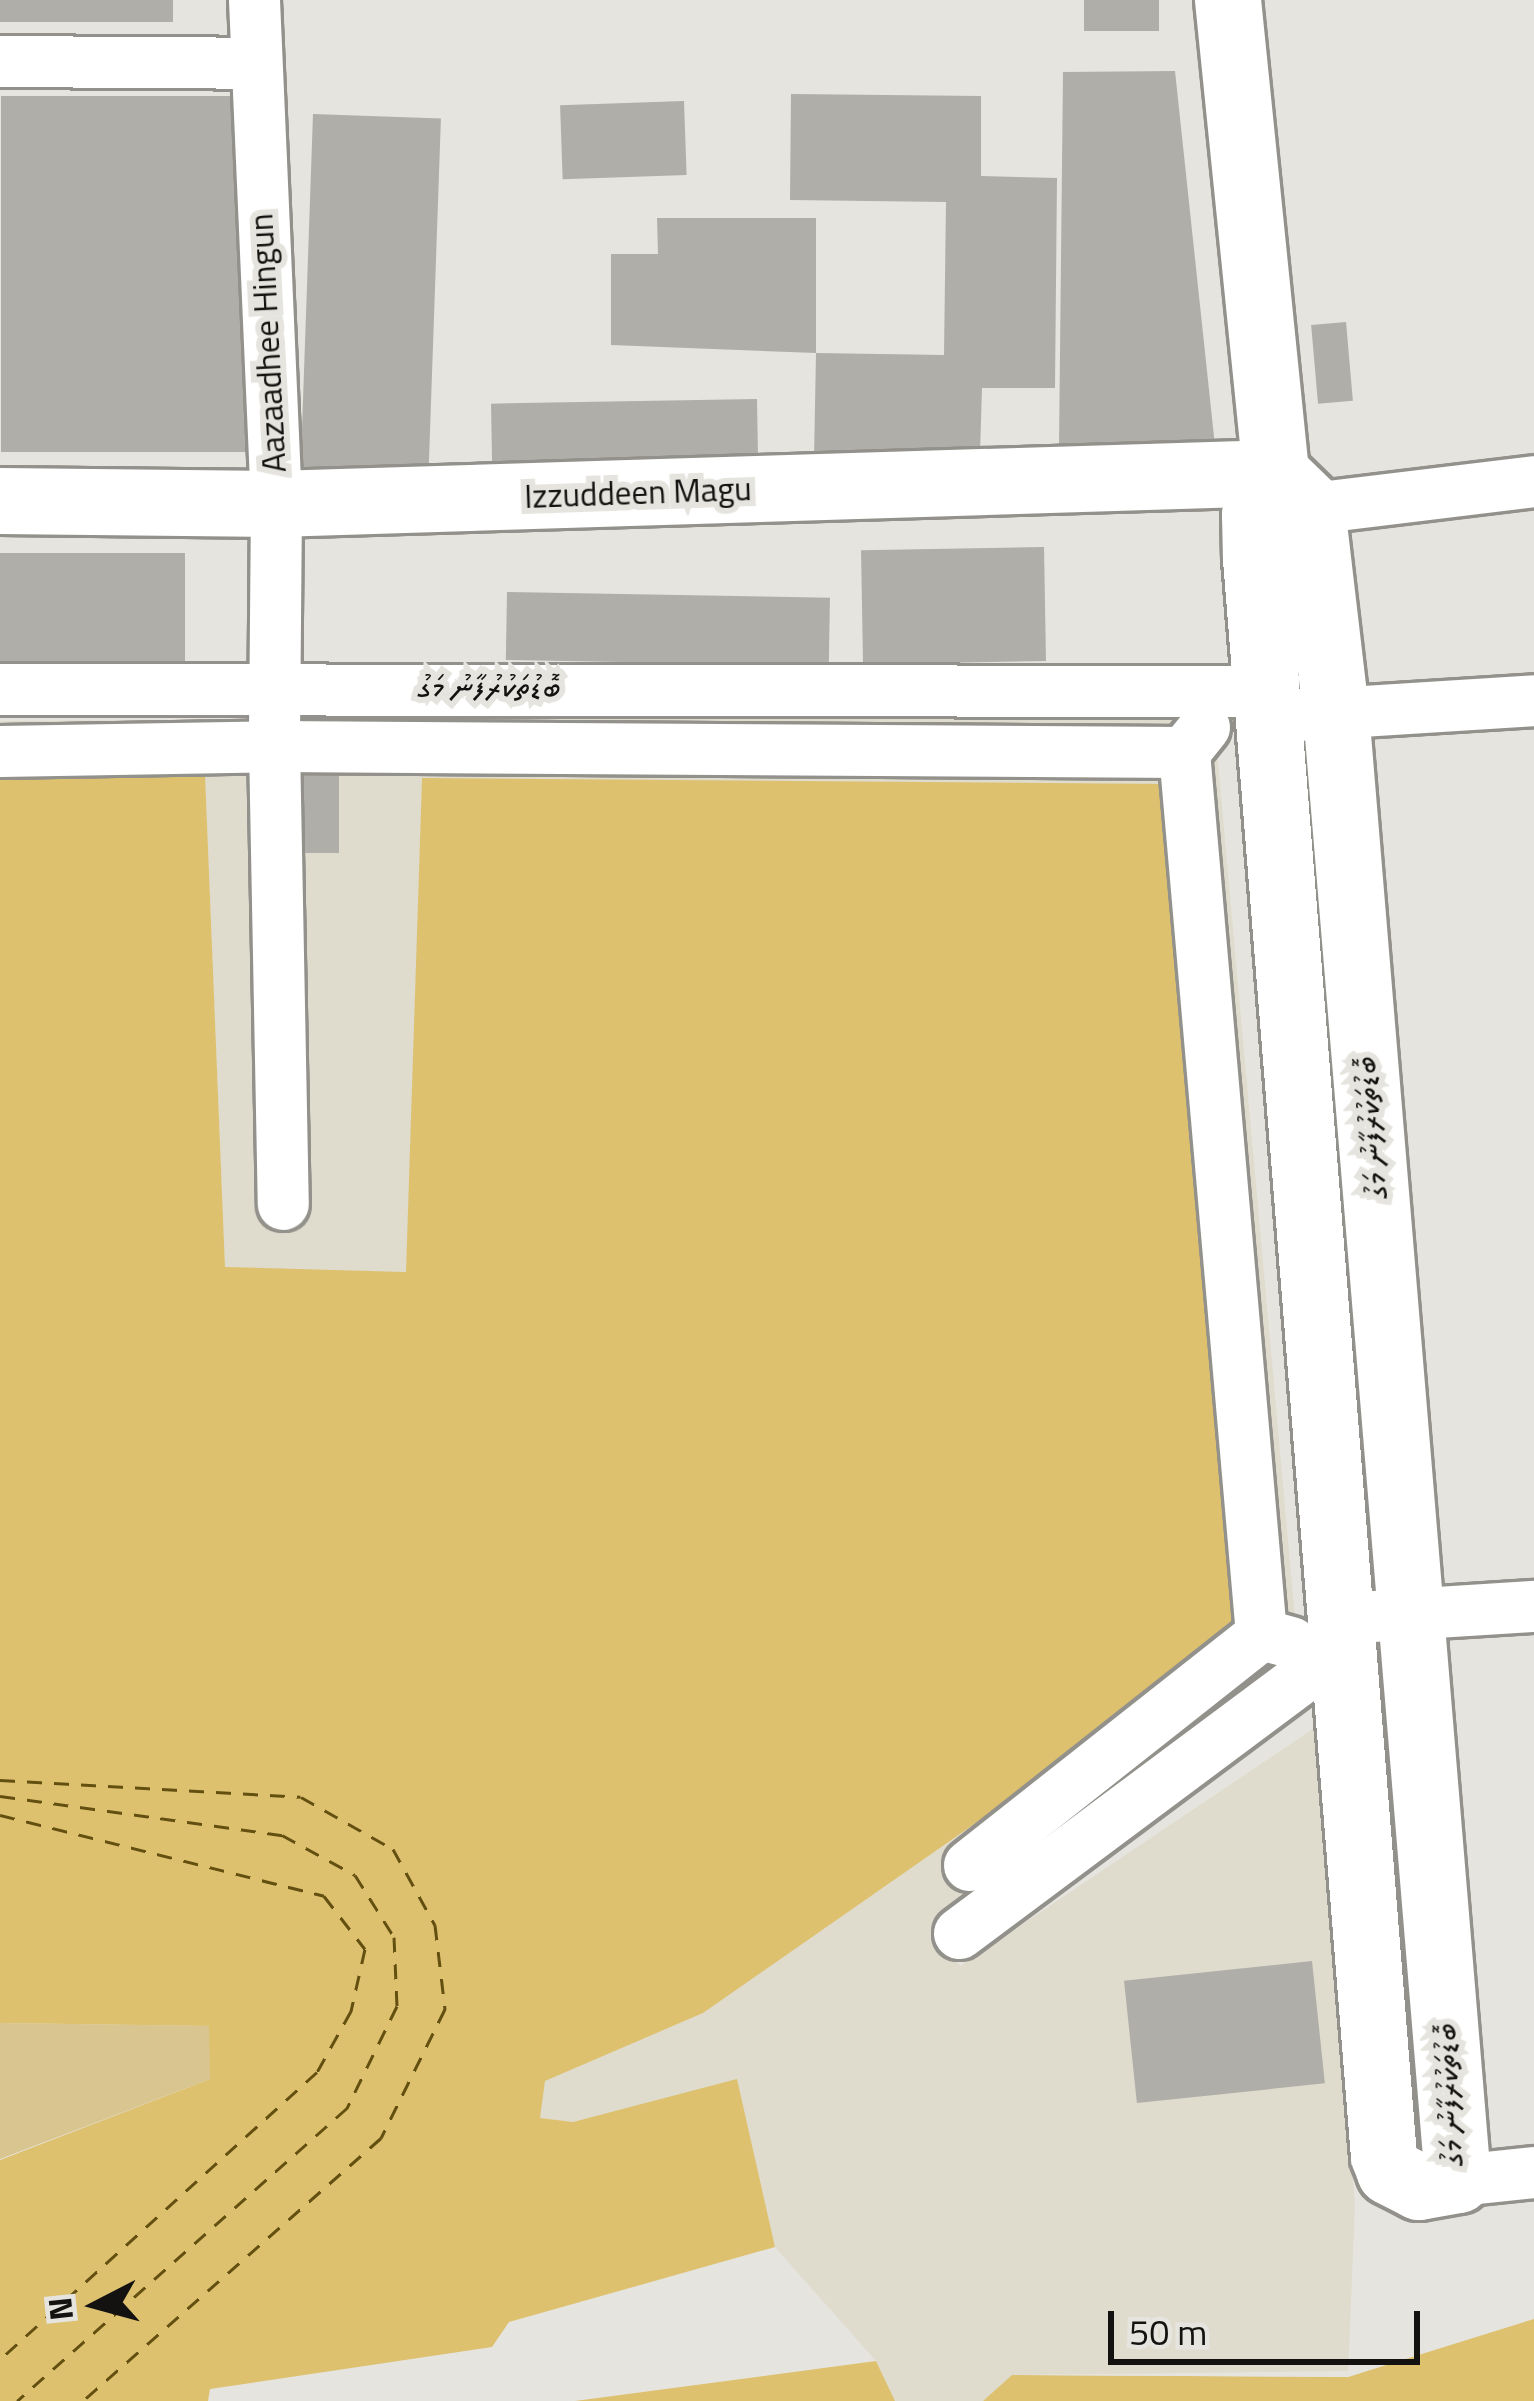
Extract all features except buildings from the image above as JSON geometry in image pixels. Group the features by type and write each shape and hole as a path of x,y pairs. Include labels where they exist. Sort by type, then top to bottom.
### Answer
{"main road":[{"name":"ބޮޑުތަކުރުފާނު މަގު","path":"1228,0 1294,490 1336,712 1458,2180 1403,2183 1384,2156 1331,1652 1255,699 1255,515 1294,490"},
{"name":"Izzuddeen Magu","path":"0,501 276,504 1294,490"}],"street":[{"name":"Aazaadhee Hingun","path":"254,0 276,504 274,746 283,1204"},
{"path":"0,61 255,63"},
{"path":"1294,490 1534,481"},
{"name":"ބޮޑުތަކުރުފާނު މަގު","path":"0,689 275,687 1255,699"},
{"path":"0,751 274,746 1184,752 1255,699 1336,712 1534,700"},
{"path":"1184,752 1262,1634"},
{"path":"959,1933 1331,1652 1411,1614 1534,1606"},
{"path":"1262,1634 1331,1652"},
{"path":"969,1865 1262,1634"},
{"path":"1458,2180 1534,2172"}],"shaded area":[{"path":"1196,714 1217,751 1298,1652 935,1931 960,1966 1316,1727 1355,2205 1348,2377 1012,2375 983,2401 895,2401 876,2361 775,2247 737,2080 573,2122 539,2118 545,2081 703,2013 1240,1639 422,778 407,1272 225,1268 205,775 0,777 0,721"},
{"path":"205,774 225,1267 406,1272 422,778 1169,784 1240,1639 703,2013 545,2081 540,2118 573,2122 737,2079 775,2247 509,2322 492,2347 210,2389 208,2401 0,2401 0,2160 210,2079 209,2026 0,2023 0,777"},
{"path":"0,2023 210,2026 210,2079 0,2159"},
{"path":"1534,2319 1534,2401 983,2401 1012,2375 1348,2377"},
{"path":"876,2361 895,2401 575,2401"}],"pier":[{"path":"1534,2313 1348,2377 1012,2375 1347,2371"}],"ferry route":[{"path":"0,1780 301,1797 393,1849 435,1925 445,2009 381,2138 83,2401"},
{"path":"0,1796 282,1835 355,1875 394,1937 397,2006 347,2108 17,2401"},
{"path":"0,1815 324,1896 365,1949 351,2011 317,2072 0,2359"}]}
